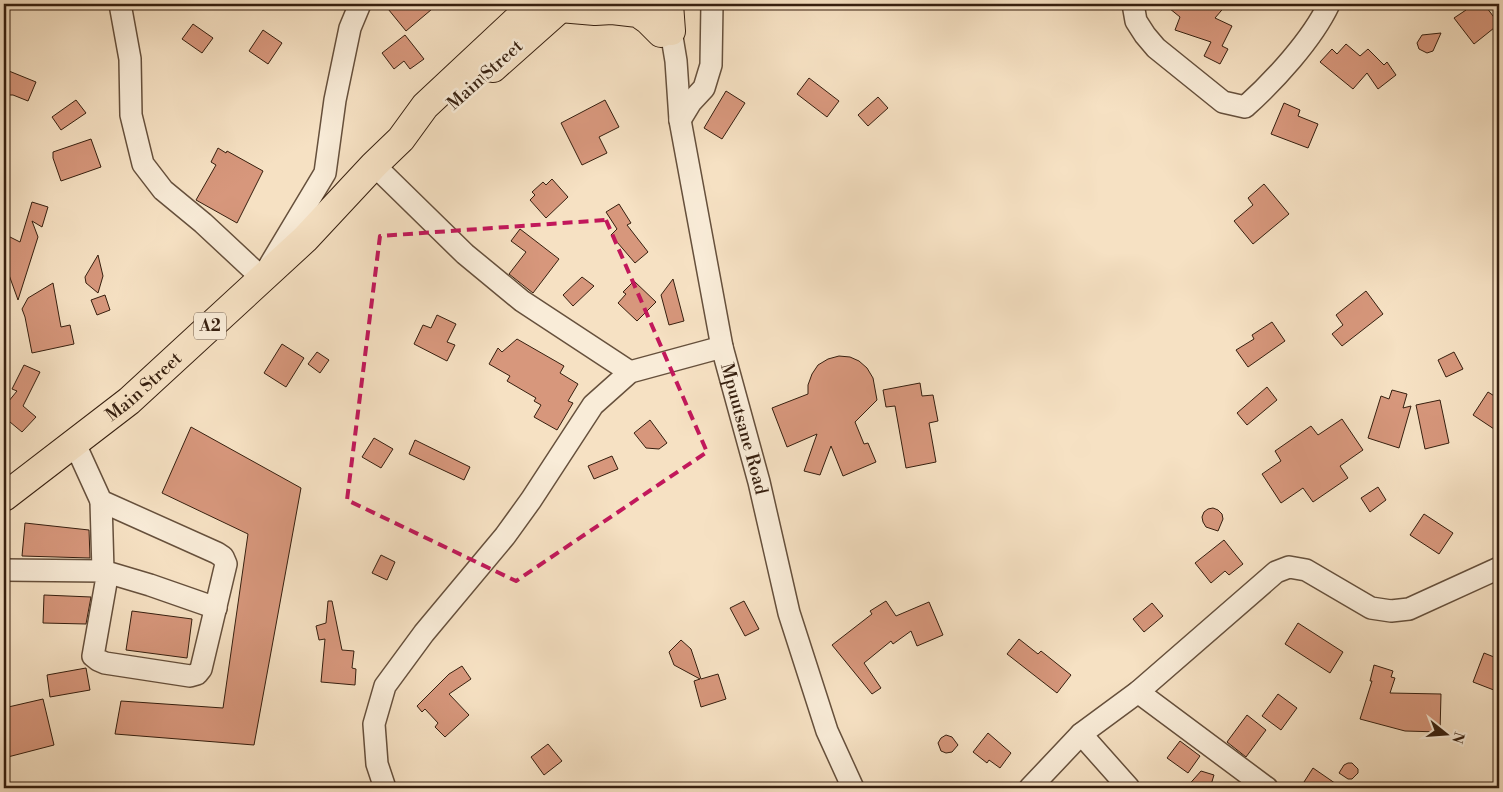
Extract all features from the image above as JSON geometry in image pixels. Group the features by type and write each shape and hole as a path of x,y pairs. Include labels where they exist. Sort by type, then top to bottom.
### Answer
{"highway":[{"path":"553,5 595,11 612,10 638,13 666,32 669,4"},
{"name":"Main Street","path":"4,497 129,401 305,239 401,139 437,118 553,5"}],"street":[{"path":"120,4 130,59 131,115 143,164 163,190 203,223 262,278 325,173 335,100 350,28 360,4"},
{"name":"Mpuutsane Road","path":"644,4 666,32"},
{"name":"Mpuutsane Road","path":"661,4 666,32 676,61 680,120 722,346 759,482 790,613 827,730 854,788"},
{"path":"680,120 691,102 704,88 711,65 712,4"},
{"path":"1133,4 1136,21 1156,48 1223,102 1245,107 1270,85 1323,17 1329,4"},
{"path":"374,165 465,254 522,301 630,372"},
{"path":"385,788 377,764 374,724 385,686 424,633 504,536 531,500 593,406 630,372 722,346"},
{"path":"75,444 101,501 103,571 107,577 93,656 98,660 190,676 197,674 201,669 226,564 223,557 101,501"},
{"path":"1030,788 1081,734 1138,692 1276,572 1289,567 1306,570 1371,608 1391,612 1409,609 1499,568"},
{"path":"4,570 103,571 216,608"},
{"path":"1138,692 1267,788"},
{"path":"1081,734 1129,788"}],"highlighted area":[{"path":"606,220 707,452 516,581 347,500 380,236"}],"building":[{"path":"384,4 438,4 406,31"},
{"path":"1164,4 1227,4 1215,18 1232,26 1222,46 1228,49 1220,64 1204,56 1211,42 1175,30 1180,17"},
{"path":"1462,4 1484,4 1499,24 1474,44 1454,18 1466,10"},
{"path":"193,24 213,38 202,53 182,39"},
{"path":"263,30 282,43 268,64 249,51"},
{"path":"1441,33 1433,51 1427,53 1419,49 1417,43 1422,35"},
{"path":"405,35 424,59 410,69 404,61 394,69 382,53"},
{"path":"1346,44 1360,56 1368,49 1384,65 1387,62 1396,75 1378,89 1367,73 1353,89 1320,62 1332,49 1337,54"},
{"path":"4,69 36,82 28,101 13,95 4,95"},
{"path":"809,78 839,101 827,117 797,94"},
{"path":"726,91 745,103 722,139 704,128"},
{"path":"878,97 888,108 868,126 858,115"},
{"path":"76,100 86,113 61,130 52,117"},
{"path":"605,100 619,127 599,137 607,153 582,165 561,123"},
{"path":"1284,103 1300,110 1298,116 1318,124 1308,148 1271,134"},
{"path":"91,139 101,167 61,181 53,158 53,152"},
{"path":"218,148 263,171 237,223 196,200 216,165 211,162"},
{"path":"552,179 568,197 546,218 530,200 535,195 532,192 543,182 546,185"},
{"path":"1264,184 1289,214 1253,244 1234,221 1253,205 1248,198"},
{"path":"32,202 48,207 42,227 32,221 38,237 18,300 4,261 4,234 20,242"},
{"path":"619,204 631,223 627,225 648,252 635,263 611,235 617,229 606,212"},
{"path":"520,229 559,259 533,293 509,274 526,252 511,241"},
{"path":"98,255 103,276 98,293 86,283 85,277"},
{"path":"582,277 594,286 573,306 563,295"},
{"path":"673,279 684,321 669,325 661,295"},
{"path":"634,281 656,302 637,321 618,303 626,294 623,292"},
{"path":"53,283 61,327 70,325 74,344 32,353 22,309 28,298"},
{"path":"1366,291 1383,314 1342,346 1332,334 1343,325 1336,315"},
{"path":"105,295 110,310 97,315 91,300"},
{"path":"437,315 456,324 447,342 455,345 447,361 414,344 423,325 431,328"},
{"path":"1272,322 1285,341 1248,367 1236,350 1254,339 1252,335"},
{"path":"517,339 564,366 560,373 578,384 568,401 573,403 557,430 534,417 541,405 534,401 536,398 507,381 510,376 489,364 498,348 502,352"},
{"path":"282,344 304,358 286,387 264,373"},
{"path":"317,352 329,360 320,373 308,364"},
{"path":"1454,352 1463,369 1446,377 1438,360"},
{"path":"839,356 850,357 859,361 867,368 873,378 877,400 855,422 864,444 868,443 876,462 843,476 831,446 820,475 804,471 817,434 787,447 772,408 808,394 808,385 818,365 828,359"},
{"path":"24,365 40,372 23,406 36,417 22,432 4,417 4,407 17,391 12,389"},
{"path":"920,383 922,396 933,395 938,421 929,423 936,462 906,468 895,406 886,407 883,390"},
{"path":"1267,387 1277,400 1247,425 1237,413"},
{"path":"1392,390 1407,394 1403,408 1411,406 1399,448 1368,438 1381,396 1389,399"},
{"path":"1488,392 1499,399 1499,420 1494,429 1473,415"},
{"path":"1440,400 1449,443 1425,449 1416,405"},
{"path":"1342,419 1363,450 1340,466 1348,478 1313,502 1303,488 1281,503 1262,474 1281,461 1275,451 1311,426 1318,435"},
{"path":"650,420 667,443 659,449 646,448 634,433"},
{"path":"191,427 301,488 254,745 115,734 121,701 223,708 248,534 162,493"},
{"path":"374,438 393,449 381,468 362,457"},
{"path":"415,440 470,467 464,480 409,454"},
{"path":"612,456 618,469 594,479 588,466"},
{"path":"1378,487 1386,500 1370,512 1361,498"},
{"path":"1213,508 1222,514 1223,519 1218,531 1206,527 1203,522 1204,512"},
{"path":"1424,514 1453,533 1439,554 1410,535"},
{"path":"25,523 89,530 90,558 22,556"},
{"path":"1224,540 1243,564 1229,575 1225,571 1211,583 1195,563"},
{"path":"381,555 395,562 387,580 372,573"},
{"path":"44,595 91,597 86,624 43,623"},
{"path":"328,601 332,601 342,650 354,651 352,668 356,669 355,685 321,682 325,639 319,640 316,626 326,623"},
{"path":"744,601 759,629 745,636 730,608"},
{"path":"886,601 896,616 929,602 943,635 917,646 911,631 893,644 891,641 864,663 881,688 872,694 832,645 872,614 870,611"},
{"path":"1152,603 1163,616 1144,632 1133,619"},
{"path":"132,611 192,619 187,658 126,650"},
{"path":"1298,623 1343,652 1330,673 1285,644"},
{"path":"1019,639 1038,654 1041,651 1071,675 1057,693 1007,654"},
{"path":"681,640 691,649 701,679 718,674 726,699 701,707 694,681 700,679 674,665 669,652"},
{"path":"1484,653 1499,659 1499,692 1473,682"},
{"path":"1374,665 1393,671 1391,677 1395,678 1390,693 1441,694 1440,732 1405,731 1360,719 1372,681 1370,681"},
{"path":"462,666 471,679 449,694 469,715 445,737 435,727 438,723 425,709 422,712 417,706 449,674"},
{"path":"86,668 90,690 50,697 47,675"},
{"path":"1278,694 1297,708 1281,730 1262,716"},
{"path":"43,699 54,745 4,758 4,708"},
{"path":"1247,715 1266,730 1246,757 1227,742"},
{"path":"988,733 1011,753 1000,768 989,760 987,763 973,752"},
{"path":"946,735 952,737 958,745 952,752 946,753 941,751 938,743"},
{"path":"1180,741 1200,756 1188,773 1167,758"},
{"path":"548,744 562,761 544,775 531,757"},
{"path":"1352,763 1358,769 1358,773 1352,779 1348,779 1339,773 1344,765"},
{"path":"1313,768 1342,788 1314,788 1304,782"},
{"path":"1201,771 1214,775 1210,788 1186,788"}]}
